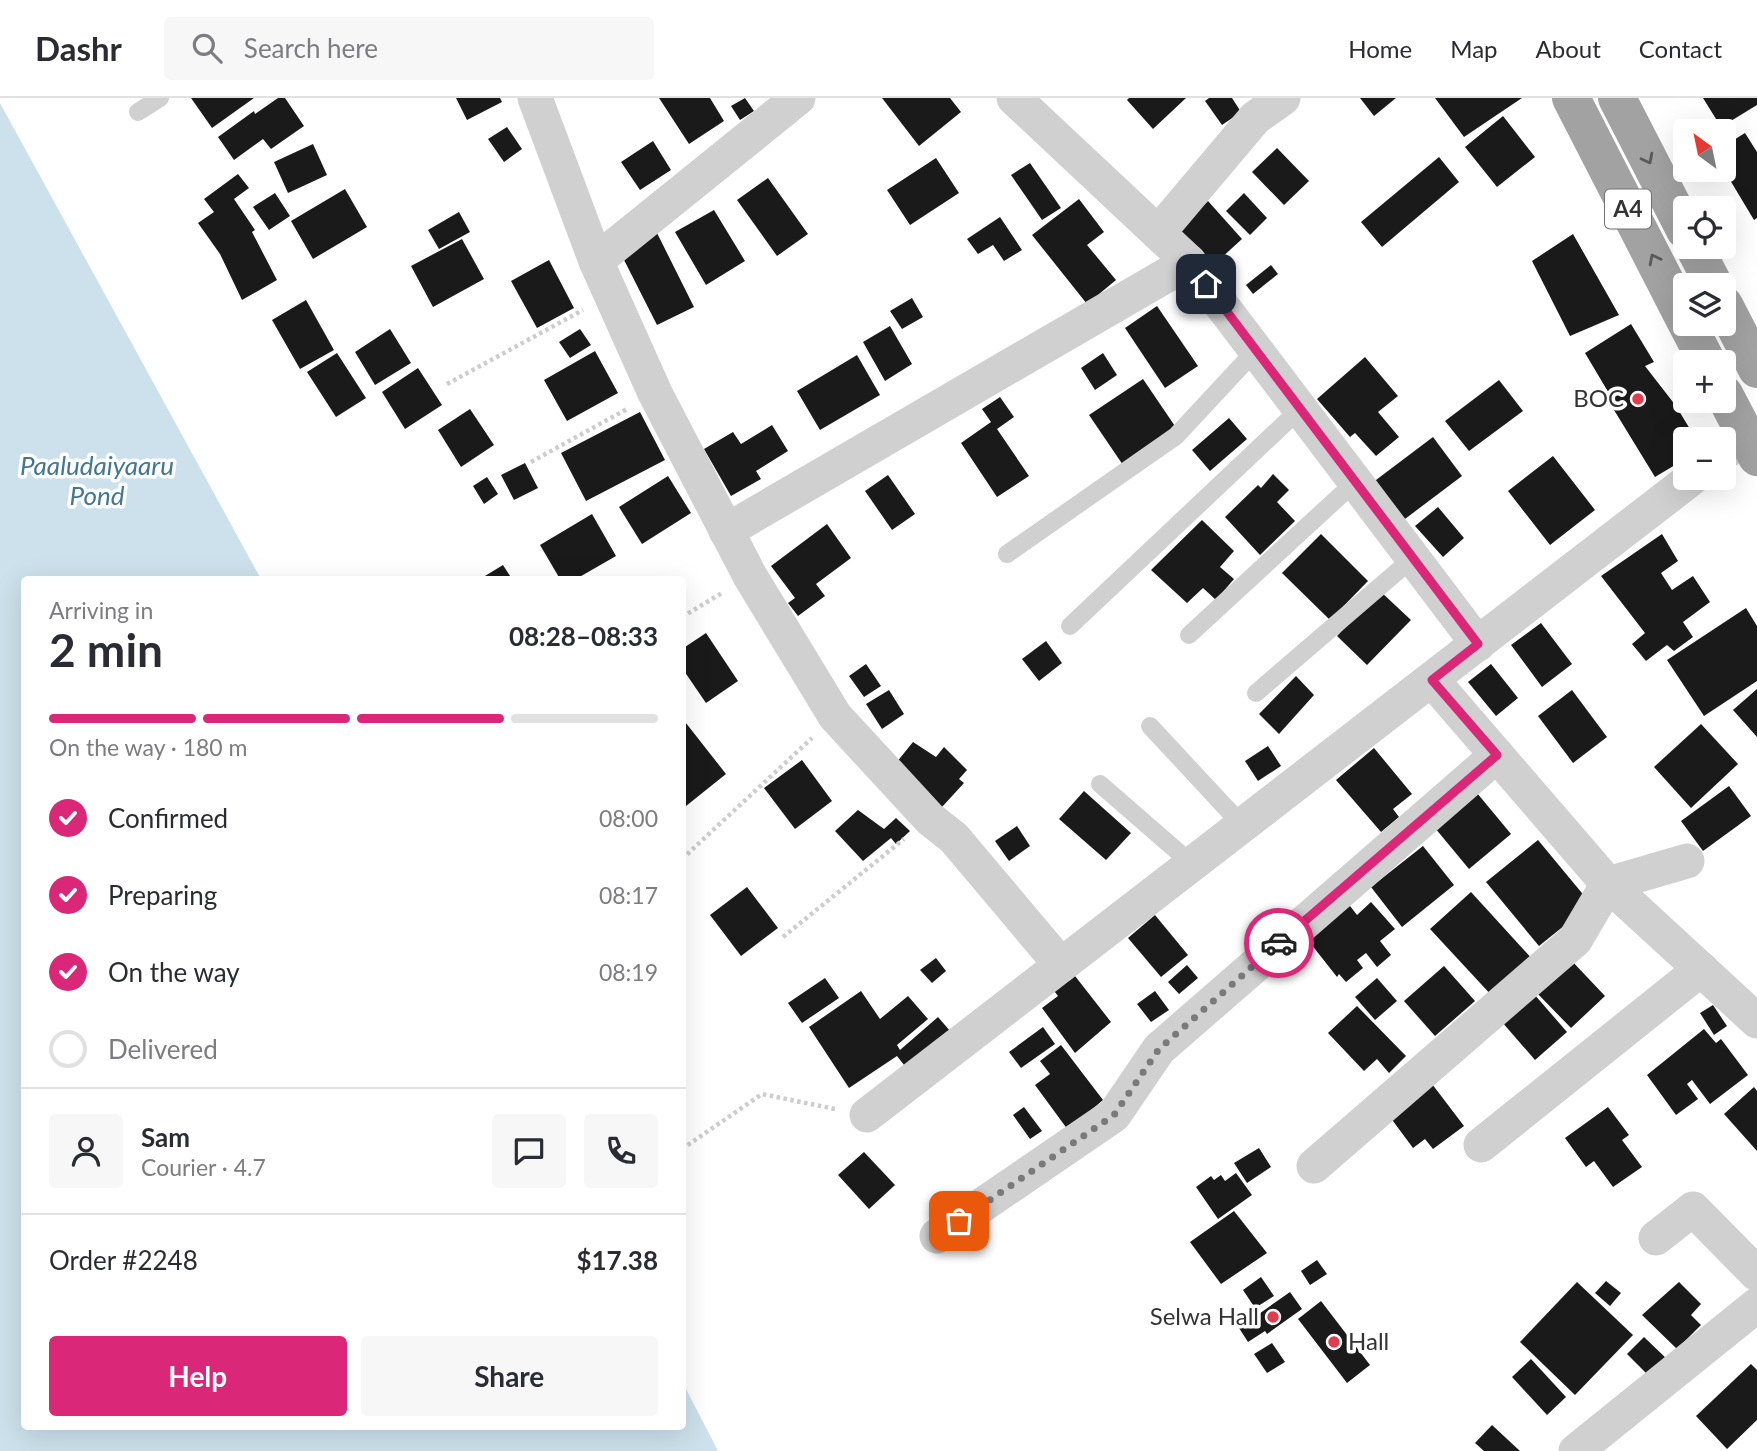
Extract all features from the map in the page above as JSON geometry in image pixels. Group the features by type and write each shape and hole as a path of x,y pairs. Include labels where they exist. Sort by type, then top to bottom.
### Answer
{"highway":[{"name":"A4","path":"1571,98 1673,297"},
{"name":"A4","path":"1617,98 1673,207"},
{"path":"1736,328 1757,369"},
{"path":"1730,413 1742,449"}],"street":[{"path":"535,98 596,261 655,393 750,576 835,716 930,819 954,838 1061,965"},
{"path":"596,261 798,98"},
{"path":"1014,98 1189,262 1478,644"},
{"path":"1158,233 1255,118 1283,98"},
{"path":"726,531 1189,262"},
{"path":"867,1115 1677,490"},
{"path":"1432,680 1608,884 1757,1021"},
{"path":"937,1236 1114,1115 1159,1049 1497,755"},
{"path":"1314,1166 1575,940 1608,884 1687,861"},
{"path":"1481,1145 1701,970"},
{"path":"1656,1238 1693,1209 1757,1274"},
{"path":"1576,1451 1757,1305"}],"lane":[{"path":"138,112 160,98"},
{"path":"1007,554 1176,436 1256,350"},
{"path":"1070,626 1300,408"},
{"path":"1189,635 1355,482"},
{"path":"1255,693 1413,558"},
{"path":"1150,726 1243,826"},
{"path":"1100,785 1192,864"}],"path":[{"path":"447,384 611,295"},
{"path":"531,462 655,393"},
{"path":"686,615 750,576"},
{"path":"686,855 835,716"},
{"path":"783,937 930,819"},
{"path":"686,1146 762,1094 867,1115"}],"water":[{"name":"Paaludaiyaaru Pond","path":"0,103 259,576 21,576 21,1430 686,1430 686,1389 718,1451 0,1451"}],"building":[{"path":"191,98 254,98 212,128"},
{"path":"278,98 285,98 304,126 271,149 263,139 234,160 218,137 254,111 255,114"},
{"path":"456,98 500,98 502,102 467,120"},
{"path":"659,98 710,98 724,121 689,144"},
{"path":"745,98 754,111 740,120 731,106"},
{"path":"882,98 950,98 961,112 919,146"},
{"path":"1186,98 1153,129 1127,100"},
{"path":"1209,98 1232,98 1241,112 1222,125 1205,101"},
{"path":"1360,98 1396,98 1374,116"},
{"path":"1435,98 1522,98 1464,137"},
{"path":"1703,98 1757,98 1757,105 1734,119 1716,119"},
{"path":"1503,116 1535,157 1497,187 1465,147"},
{"path":"507,127 522,149 504,162 488,139"},
{"path":"1745,133 1757,152 1757,218 1754,220 1731,182 1736,182 1736,139"},
{"path":"653,141 671,170 640,190 621,162"},
{"path":"313,144 327,175 288,193 274,162"},
{"path":"1277,148 1309,181 1284,205 1252,172"},
{"path":"1439,157 1459,182 1382,247 1361,222"},
{"path":"936,158 959,193 910,225 887,190"},
{"path":"1030,163 1061,208 1042,220 1011,175"},
{"path":"238,174 249,188 234,199 255,230 252,232 277,280 242,300 220,254 198,223 214,212 204,199"},
{"path":"768,178 808,234 777,256 737,200"},
{"path":"345,189 367,227 313,259 291,221"},
{"path":"275,193 290,216 269,230 253,207"},
{"path":"1244,193 1267,218 1250,235 1226,211"},
{"path":"1079,199 1104,232 1087,245 1116,280 1087,304 1032,235"},
{"path":"1208,201 1242,239 1208,270 1173,232"},
{"path":"714,210 745,261 706,285 675,232"},
{"path":"459,212 470,232 439,249 428,230"},
{"path":"1000,217 1022,250 1004,261 993,245 978,254 967,239"},
{"path":"656,231 694,307 657,325 619,250"},
{"path":"1573,234 1619,315 1570,336 1532,261"},
{"path":"462,239 484,279 433,307 411,266"},
{"path":"549,260 574,308 537,328 511,281"},
{"path":"1271,265 1278,274 1253,294 1246,285"},
{"path":"912,298 923,317 902,329 890,311"},
{"path":"306,300 334,350 300,369 272,320"},
{"path":"1157,306 1198,366 1165,388 1125,328"},
{"name":"BOC","path":"1631,324 1654,362 1645,366 1673,402 1673,413 1680,413 1689,427 1673,427 1673,466 1655,477 1603,392 1607,390 1585,353"},
{"path":"890,326 912,364 885,381 863,342"},
{"path":"390,329 411,363 375,385 355,352"},
{"path":"580,329 591,345 570,358 559,342"},
{"path":"595,351 618,393 567,421 544,380"},
{"path":"337,353 366,398 336,417 307,372"},
{"path":"1103,353 1117,375 1095,390 1081,368"},
{"path":"857,355 880,395 820,430 797,391"},
{"path":"1365,357 1398,396 1378,412 1399,437 1376,456 1355,433 1350,437 1317,399"},
{"path":"418,368 442,405 405,429 382,392"},
{"path":"1143,379 1179,432 1125,468 1089,415"},
{"path":"1499,380 1523,411 1469,451 1445,421"},
{"path":"1000,397 1014,417 997,429 1029,476 997,497 961,443 991,422 982,409"},
{"path":"470,409 494,445 461,467 438,430"},
{"path":"640,412 665,460 586,501 561,453"},
{"path":"1229,418 1247,439 1210,471 1192,450"},
{"path":"772,425 788,451 756,471 761,479 731,496 704,449 733,432 741,444"},
{"path":"1433,437 1462,476 1397,525 1368,486"},
{"path":"1553,456 1595,510 1550,545 1508,491"},
{"path":"525,463 538,488 514,500 501,475"},
{"path":"1273,474 1289,490 1277,502 1295,521 1260,555 1225,517 1258,485 1261,488"},
{"path":"888,475 915,514 892,530 865,491"},
{"path":"668,476 691,513 642,544 619,507"},
{"path":"487,477 498,494 484,504 473,486"},
{"path":"1438,507 1464,538 1443,557 1415,526"},
{"path":"592,514 616,556 581,576 558,576 540,545"},
{"path":"1202,520 1234,551 1220,567 1234,579 1216,600 1203,588 1187,603 1151,570"},
{"path":"827,524 851,558 816,584 825,596 798,616 788,603 795,598 771,566"},
{"path":"1321,534 1368,581 1330,620 1282,573"},
{"path":"1662,534 1678,561 1661,573 1672,590 1693,576 1710,602 1683,622 1693,637 1674,651 1667,645 1646,661 1632,644 1645,633 1601,576"},
{"path":"503,565 510,576 485,576"},
{"path":"1380,591 1411,620 1367,665 1337,636"},
{"path":"1746,608 1757,626 1757,681 1704,716 1667,660"},
{"path":"1541,623 1572,664 1542,687 1511,645"},
{"path":"706,633 738,681 706,703 686,674 686,646"},
{"path":"1046,641 1062,663 1039,681 1022,659"},
{"path":"866,664 881,686 864,697 849,676"},
{"path":"1491,664 1518,698 1496,716 1468,682"},
{"path":"1296,676 1314,695 1279,734 1259,714"},
{"path":"1757,689 1757,737 1733,710"},
{"path":"889,690 904,714 882,729 866,704"},
{"path":"1572,690 1607,737 1573,763 1538,716"},
{"path":"686,723 726,774 686,806"},
{"path":"1701,724 1738,764 1691,808 1654,767"},
{"path":"913,742 936,757 944,747 967,770 959,779 964,783 942,807 896,763"},
{"path":"1268,746 1281,766 1258,781 1245,761"},
{"path":"1374,748 1412,794 1393,809 1399,817 1381,832 1336,780"},
{"path":"802,760 832,801 795,829 764,788"},
{"path":"1729,786 1751,816 1703,851 1681,821"},
{"path":"1084,791 1131,833 1106,860 1059,819"},
{"path":"1477,793 1511,834 1469,869 1435,828"},
{"path":"858,810 884,829 896,818 910,831 896,844 891,838 863,861 835,831"},
{"path":"1017,826 1030,846 1009,861 995,841"},
{"path":"1538,840 1591,904 1539,946 1486,882"},
{"path":"1423,846 1454,885 1402,927 1371,887"},
{"path":"747,887 778,928 741,956 710,915"},
{"path":"1471,892 1534,961 1494,998 1430,929"},
{"path":"1347,902 1357,915 1371,902 1395,929 1380,941 1391,955 1377,967 1366,953 1357,960 1363,968 1346,982 1339,974 1337,977 1304,935"},
{"path":"1155,915 1188,955 1161,977 1128,938"},
{"path":"936,958 946,971 932,983 920,970"},
{"path":"1570,959 1605,996 1571,1028 1535,991"},
{"path":"1187,965 1198,978 1179,994 1168,982"},
{"path":"1444,966 1475,1001 1435,1036 1404,1001"},
{"path":"1068,967 1111,1022 1075,1053 1042,1008 1058,996 1048,983"},
{"path":"825,978 839,998 802,1023 788,1003"},
{"path":"1377,978 1397,1001 1375,1020 1355,997"},
{"path":"861,991 880,1019 908,996 928,1019 897,1045 900,1050 938,1017 957,1039 912,1075 897,1056 849,1088 809,1027"},
{"path":"1155,991 1169,1010 1151,1022 1137,1004"},
{"path":"1534,994 1567,1032 1535,1060 1502,1022"},
{"path":"1713,1005 1727,1026 1714,1035 1700,1013"},
{"path":"1357,1006 1406,1056 1389,1073 1377,1059 1364,1071 1328,1033"},
{"path":"1043,1027 1055,1044 1021,1068 1009,1052"},
{"path":"1704,1029 1716,1043 1721,1039 1748,1075 1710,1104 1692,1080 1687,1084 1698,1099 1676,1115 1647,1075"},
{"path":"1061,1045 1103,1100 1068,1130 1035,1085 1050,1074 1040,1061"},
{"path":"1429,1080 1464,1126 1433,1149 1425,1139 1413,1148 1390,1117"},
{"path":"1754,1087 1757,1091 1757,1151 1724,1114"},
{"path":"1024,1107 1042,1131 1030,1139 1013,1115"},
{"path":"1608,1107 1629,1135 1622,1140 1642,1167 1613,1187 1594,1161 1586,1167 1565,1138"},
{"path":"1259,1148 1271,1167 1247,1183 1234,1163"},
{"path":"864,1152 895,1185 869,1209 838,1175"},
{"path":"1236,1173 1252,1195 1218,1219 1196,1187 1211,1176 1214,1180 1221,1175 1225,1181"},
{"path":"1234,1211 1267,1253 1221,1284 1190,1242"},
{"name":"Hall","path":"1317,1260 1327,1274 1310,1285 1301,1271"},
{"path":"1261,1277 1274,1296 1255,1308 1243,1290"},
{"path":"1606,1281 1621,1293 1610,1306 1595,1293"},
{"path":"1577,1282 1633,1335 1575,1395 1520,1342"},
{"path":"1679,1282 1701,1304 1691,1315 1701,1325 1677,1349 1642,1315"},
{"name":"Selwa Hall","path":"1290,1292 1302,1309 1267,1334 1265,1331 1248,1342 1239,1328"},
{"name":"Hall","path":"1321,1301 1370,1365 1347,1383 1298,1319"},
{"path":"1644,1337 1669,1361 1652,1379 1627,1354"},
{"path":"1272,1343 1285,1362 1267,1373 1254,1354"},
{"path":"1531,1359 1566,1397 1547,1415 1512,1377"},
{"path":"1751,1364 1757,1370 1757,1420 1727,1449 1696,1416"},
{"path":"1492,1425 1520,1451 1484,1451 1475,1443"}],"way so far":[{"path":"959,1221 1114,1115 1159,1049 1279,943"}],"place":[{"name":"BOC","path":"1638,399"},
{"name":"Selwa Hall","path":"1273,1317"},
{"name":"Hall","path":"1334,1342"}],"route":[{"path":"1206,284 1478,644 1432,680 1497,755 1279,943"}]}
